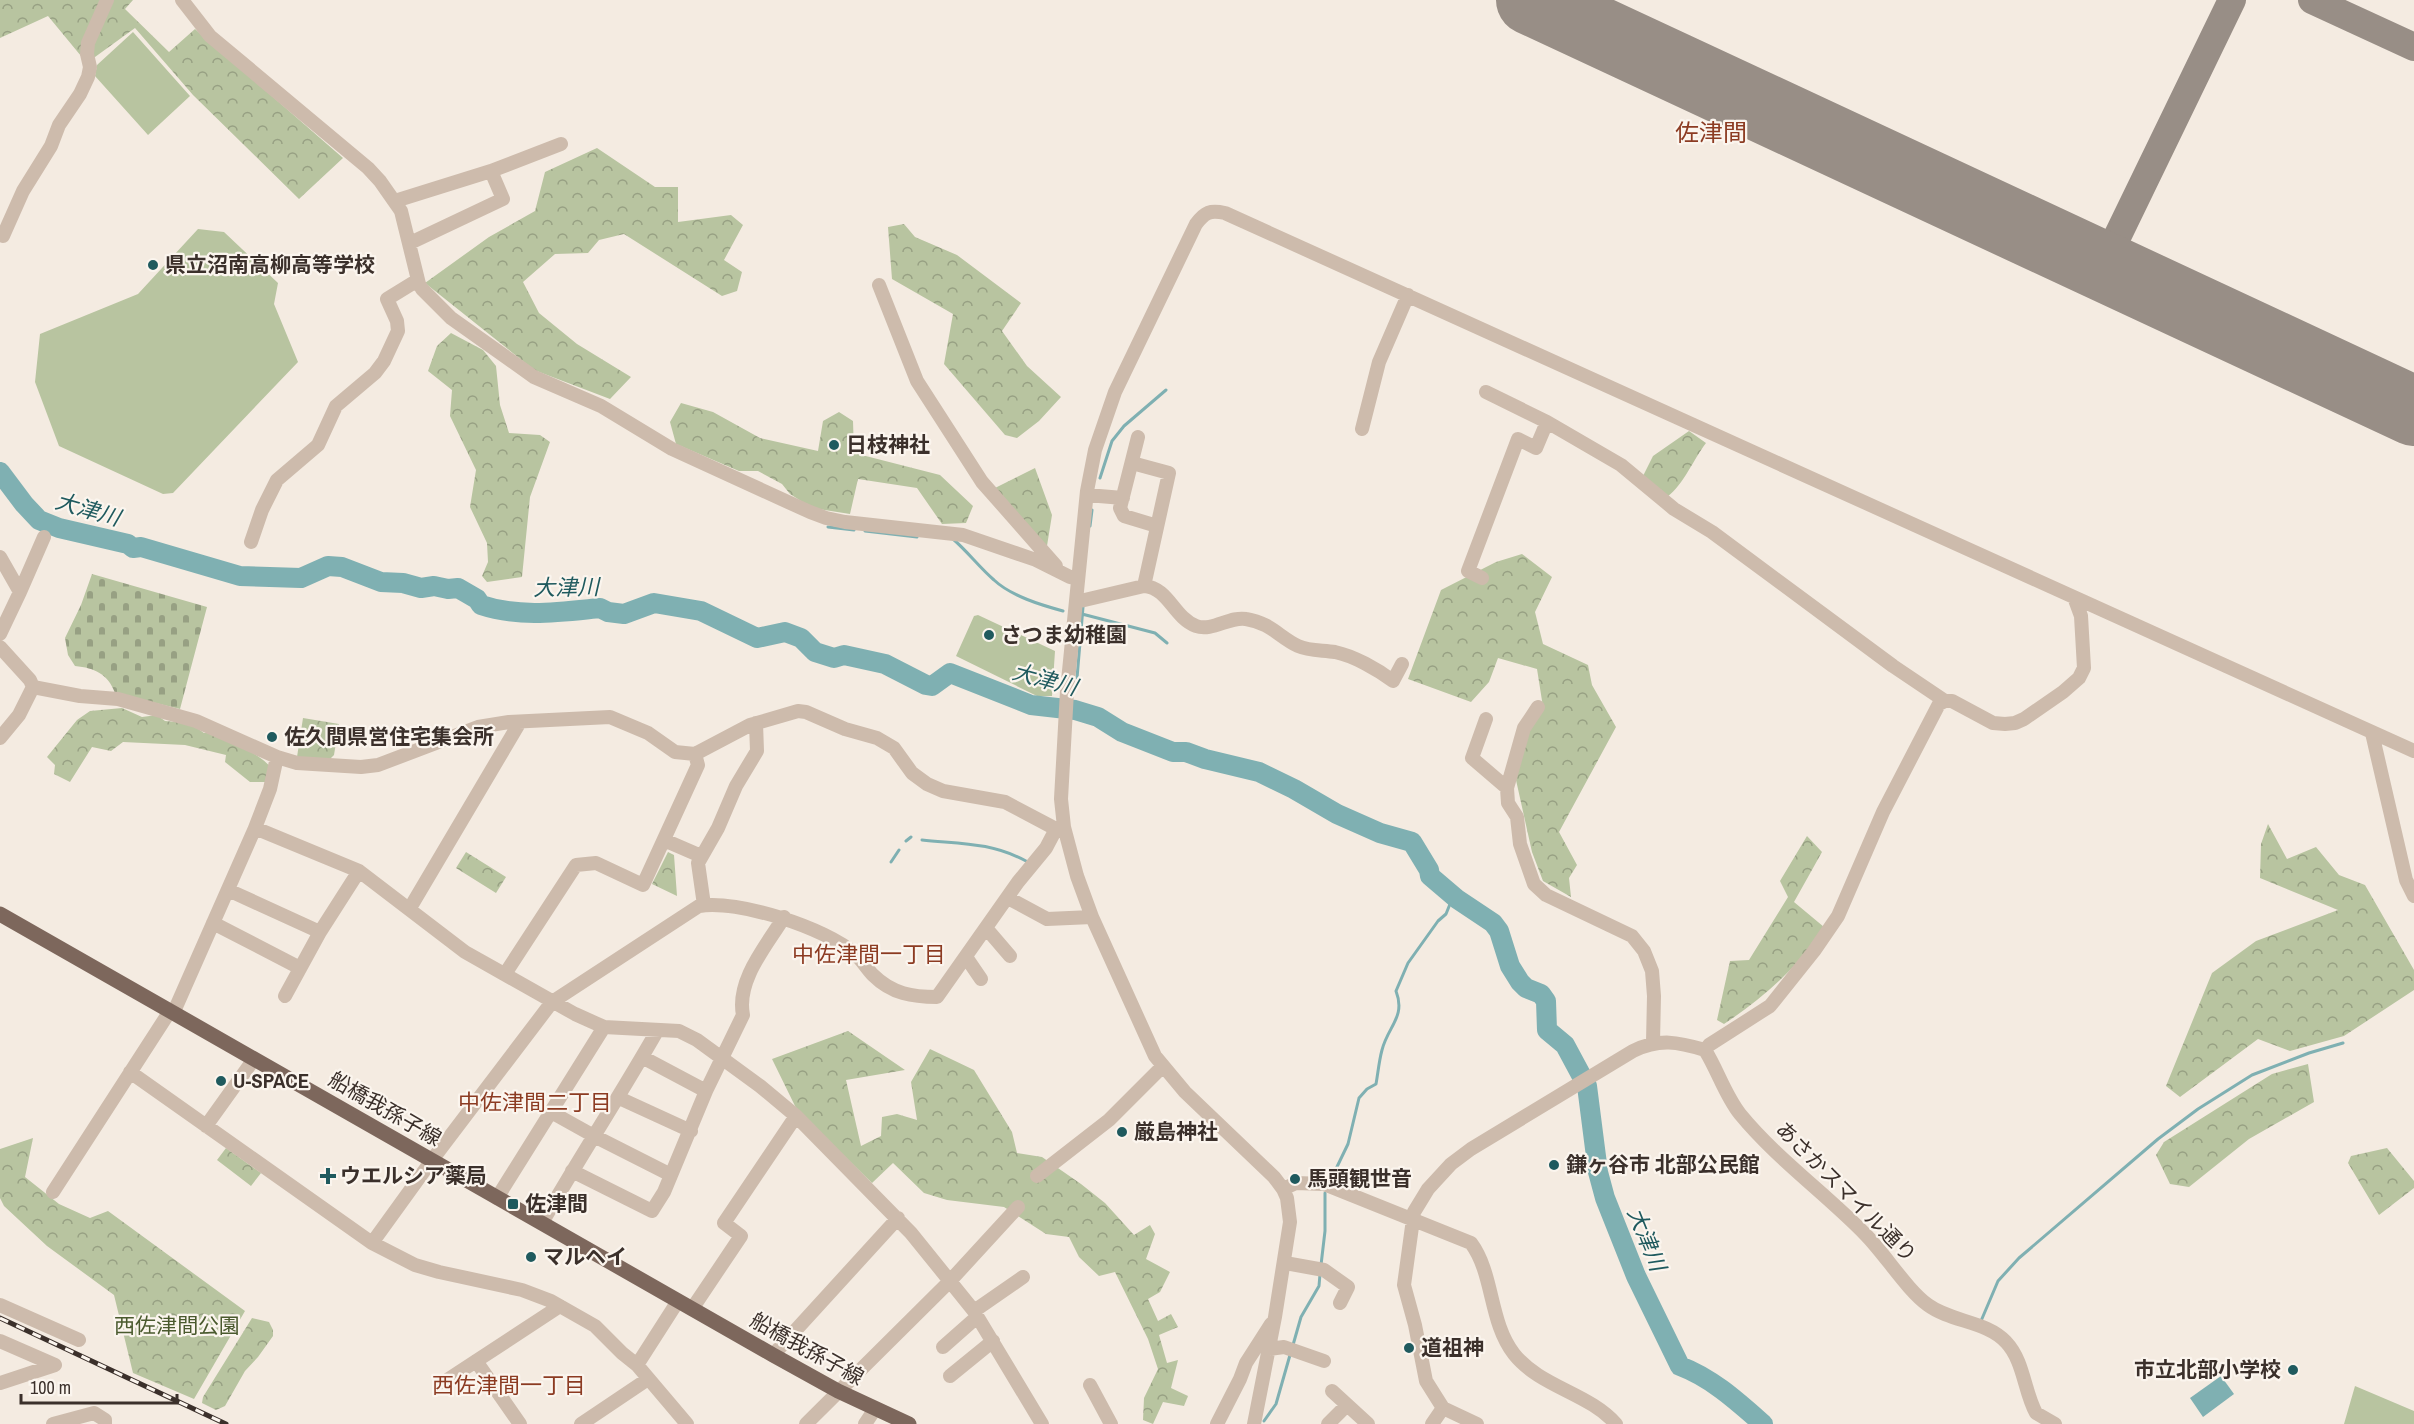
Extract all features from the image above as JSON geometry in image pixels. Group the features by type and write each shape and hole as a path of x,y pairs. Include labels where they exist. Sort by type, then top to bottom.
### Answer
{"main road":[{"name":"船橋我孫子線","path":"0,914 773,1355 838,1391 909,1424"}],"street":[{"path":"1,237 23,191 51,146 59,125 80,94 90,67 87,54 88,44 107,0"},
{"path":"182,0 210,36 369,168 401,211 419,284 451,318 534,377 602,406 672,449 826,518 963,535 1036,560 1078,579"},
{"path":"395,201 491,171 561,144"},
{"path":"410,243 503,199 491,171"},
{"path":"1254,1424 1285,1263 1290,1222 1283,1189 1274,1177 1162,1067 1134,1015 1092,917 1060,828 1065,725 1078,579 1087,495 1095,450 1115,392 1196,224 1204,214 1212,210 1225,213 2414,751"},
{"path":"251,542 262,510 277,480 318,445 336,406 375,373 384,361 398,331 397,321 387,299 413,283 419,284"},
{"path":"879,285 917,381 982,482 1061,572"},
{"path":"1362,429 1379,362 1408,295"},
{"path":"1486,392 1547,422 1622,465 1674,509 1712,532 1893,666 1945,701"},
{"path":"1482,578 1468,571 1518,439 1536,447 1547,422"},
{"path":"1138,437 1120,508 1124,516 1157,526"},
{"path":"1132,463 1169,473 1144,586"},
{"path":"1087,495 1123,498"},
{"path":"0,634 44,537"},
{"path":"0,557 20,592"},
{"path":"1076,602 1144,586 1153,586 1163,592 1171,606 1184,620 1199,627 1211,627 1242,618 1253,620 1274,628 1298,646 1338,653 1384,674 1393,681 1402,664"},
{"path":"1477,1424 1443,1408 1426,1381 1415,1324 1404,1285 1414,1212 1428,1188 1450,1164 1471,1149 1633,1051 1653,1042 1665,1042 1705,1050 1709,1045 1770,1006 1838,916 1883,812 1939,704 1952,701 1994,723 2015,723 2063,692 2079,678 2085,659 2080,616 2074,597"},
{"path":"0,738 19,715 33,687 30,680 1,649"},
{"path":"33,687 80,696 118,699 196,721 277,758 297,763 361,767 378,765 478,727 509,722 610,717 648,733 675,752 695,754 756,723 798,711 806,712 845,729 877,738 894,748 912,773 927,784 943,791 1005,802 1060,828"},
{"path":"1538,707 1524,728 1507,788 1508,803 1517,818 1520,844 1534,884 1546,895 1632,936 1644,951 1652,971 1653,1042"},
{"path":"1486,719 1472,758 1507,788"},
{"path":"410,908 520,723"},
{"path":"704,905 698,863 718,828 736,786 757,751 756,723"},
{"path":"2372,733 2406,880 2414,896"},
{"path":"505,974 576,865 596,863 643,885 698,765 695,754"},
{"path":"53,1192 170,1011 176,1007 255,828 270,789 277,758"},
{"path":"255,828 358,871 410,908 465,952 552,1002 604,1027 679,1031 697,1040 721,1060 760,1086 796,1116 898,1218 975,1314 1042,1424"},
{"path":"372,1243 552,1002 699,906 711,904 784,917 855,954 876,978 890,987 910,997 939,1002 986,928 1060,828"},
{"path":"664,840 701,856"},
{"path":"285,996 320,932 358,871"},
{"path":"228,890 320,932"},
{"path":"1008,898 1047,919 1092,917"},
{"path":"572,1171 652,1211 664,1192 706,1091 743,1015 746,987 752,969 784,917"},
{"path":"213,923 300,968"},
{"path":"986,928 1010,956"},
{"path":"966,957 981,979"},
{"path":"497,1198 604,1027"},
{"path":"542,1223 619,1098 657,1030"},
{"name":"あさかスマイル通り","path":"1705,1050 1741,1116 1864,1233 1927,1305 1984,1329 2007,1342 2019,1365 2036,1413 2055,1424"},
{"path":"642,1057 706,1091"},
{"path":"206,1126 254,1059"},
{"path":"1036,1176 1109,1120 1162,1067"},
{"path":"130,1072 372,1243 415,1265 522,1290 560,1306 595,1326 637,1365 687,1424"},
{"path":"619,1098 691,1131"},
{"path":"551,1112 671,1175"},
{"path":"692,1309 741,1236 724,1223 796,1116"},
{"path":"1283,1189 1296,1183 1329,1185 1471,1243 1483,1262 1484,1274 1499,1325 1515,1356 1536,1374 1595,1407 1616,1424"},
{"path":"806,1424 950,1281 1018,1207"},
{"path":"773,1355 898,1218"},
{"path":"1285,1263 1320,1269 1348,1287 1340,1304"},
{"path":"943,1347 975,1314 1023,1276"},
{"path":"637,1365 678,1301"},
{"path":"0,1305 79,1340"},
{"path":"444,1382 560,1306"},
{"path":"1216,1424 1246,1363 1275,1317"},
{"path":"0,1341 55,1365 0,1383"},
{"path":"950,1376 993,1341"},
{"path":"1269,1349 1284,1347 1324,1361"},
{"path":"476,1361 520,1424"},
{"path":"581,1424 648,1378"},
{"path":"1090,1385 1111,1424"},
{"path":"1332,1391 1368,1424"},
{"path":"1328,1424 1347,1405"},
{"path":"1432,1424 1443,1408"},
{"path":"865,1424 875,1409"},
{"path":"53,1424 94,1413 105,1420 105,1424"}],"green space":[{"path":"0,0 133,0 125,9 169,52 195,29 343,158 299,199 193,95 135,28 95,57 81,56 48,16 0,38"},
{"path":"133,32 190,96 148,135 95,76 97,65"},
{"path":"597,148 655,187 678,187 678,222 731,215 743,225 724,260 742,272 737,291 722,296 624,234 599,240 588,253 555,254 523,282 539,313 577,344 631,377 610,399 534,370 425,283 489,237 535,211 545,172"},
{"path":"904,224 915,237 957,255 1021,303 1002,331 1027,366 1061,397 1039,421 1017,438 1005,435 944,364 953,314 892,279 888,227"},
{"path":"198,229 224,232 278,283 274,304 298,362 173,493 163,494 59,446 35,382 40,334 138,294"},
{"path":"451,333 483,350 496,366 500,405 509,433 540,435 550,442 530,497 522,577 487,582 482,576 488,562 487,543 470,507 476,470 450,416 452,390 428,371 437,346"},
{"path":"681,403 713,412 760,438 818,451 823,421 839,412 853,421 854,453 940,475 973,506 966,523 942,524 917,488 858,479 850,514 812,508 790,494 782,484 758,471 739,471 676,444 670,422"},
{"path":"1689,431 1706,443 1683,479 1667,497 1643,476 1653,456"},
{"path":"1035,468 1052,515 1046,552 991,490"},
{"path":"1522,554 1552,577 1535,612 1543,644 1588,665 1592,685 1616,727 1559,832 1577,865 1569,878 1571,897 1543,881 1532,852 1516,780 1527,732 1543,707 1537,669 1498,658 1489,682 1471,702 1408,679 1441,590 1496,562"},
{"path":"92,574 207,607 180,709 115,693 109,681 100,673 89,668 75,666 68,655 65,638 81,605"},
{"path":"978,615 1055,651 1052,696 1037,696 956,656 974,616"},
{"path":"122,708 142,717 157,715 165,721 190,723 204,733 221,733 266,762 271,768 265,782 250,782 225,762 226,755 185,745 123,742 111,751 92,747 70,782 54,774 55,765 47,757 77,720 90,711"},
{"path":"303,718 339,724 334,755 330,759 297,757"},
{"path":"2268,824 2287,859 2316,847 2339,875 2365,885 2414,970 2414,990 2344,1036 2290,1051 2258,1039 2180,1097 2166,1086 2212,973 2256,941 2338,910 2260,878 2261,844"},
{"path":"1807,836 1822,852 1794,902 1824,927 1804,955 1779,981 1724,1024 1717,1020 1730,961 1749,960 1788,897 1780,881"},
{"path":"466,852 506,877 496,893 456,868"},
{"path":"668,852 674,855 677,896 652,884"},
{"path":"848,1031 905,1070 846,1080 861,1146 881,1136 882,1117 897,1114 917,1120 911,1082 930,1049 974,1070 1012,1132 1017,1153 1042,1157 1081,1184 1105,1203 1134,1235 1150,1225 1155,1234 1146,1259 1170,1272 1160,1292 1148,1299 1158,1321 1171,1314 1178,1327 1159,1335 1167,1363 1178,1360 1171,1388 1188,1396 1184,1406 1163,1402 1153,1424 1143,1420 1144,1398 1158,1369 1148,1339 1115,1272 1099,1276 1079,1257 1069,1237 1046,1234 1004,1207 947,1200 924,1193 893,1163 872,1183 797,1110 772,1059"},
{"path":"2308,1064 2314,1102 2249,1139 2189,1187 2170,1184 2156,1155 2164,1142 2272,1074"},
{"name":"西佐津間公園","path":"33,1138 25,1177 59,1204 90,1218 108,1211 245,1311 194,1399 133,1373 114,1295 47,1246 4,1206 0,1198 0,1149"},
{"path":"226,1148 261,1173 251,1186 217,1160"},
{"path":"2387,1148 2414,1181 2414,1188 2379,1215 2348,1163 2351,1156"},
{"path":"252,1318 269,1322 273,1336 245,1371 225,1406 216,1410 202,1403 203,1397"},
{"path":"2355,1386 2414,1411 2414,1424 2344,1424"}],"water":[{"path":"2221,1376 2234,1394 2203,1417 2190,1398"}],"waterway":[{"path":"1100,478 1112,441 1124,426 1166,390"},
{"name":"大津川","path":"0,472 39,520 59,528 128,544 133,548 141,547 240,576 301,578 328,566 342,567 381,582 403,583 421,588 434,586 448,589 458,588 477,599 481,605 525,613 600,608 608,612 624,614 654,603 701,611 757,638 785,632 801,638 815,652 834,658 844,655 885,664 926,685 932,686 950,673 1031,705 1075,710 1098,717 1122,732 1173,752 1186,752 1259,772 1337,814 1380,833 1412,842 1429,870 1430,876 1457,899 1493,923 1499,931 1510,966 1520,982 1526,988 1541,994 1546,1001 1547,1030 1565,1045 1587,1086 1598,1172 1605,1198 1636,1276 1680,1366 1714,1384 1763,1424"},
{"path":"1090,526 1092,510"},
{"path":"828,527 854,530"},
{"path":"865,531 917,537"},
{"path":"953,539 1001,586 1027,599 1063,611"},
{"path":"1077,678 1083,607"},
{"path":"1082,614 1155,633 1167,643"},
{"path":"906,841 911,837"},
{"path":"922,840 988,847 1026,861"},
{"path":"891,862 899,850"},
{"path":"1334,1173 1348,1144 1359,1098 1367,1089 1376,1084 1382,1050 1398,1015 1399,1000 1396,991 1408,963 1438,921 1446,914 1454,894"},
{"path":"1981,1321 1998,1281 2019,1258 2158,1139 2198,1109 2252,1075 2309,1053 2343,1043"},
{"path":"1321,1265 1325,1231 1325,1193"},
{"path":"1293,1345 1301,1317 1319,1286 1320,1274"},
{"path":"1264,1421 1276,1404 1290,1355"}],"taxiway":[{"path":"2103,266 2232,0"},
{"path":"2312,0 2414,47"}],"runway":[{"path":"1531,0 2414,411"}],"railway":[{"path":"0,1318 226,1424"}],"place":[{"name":"県立沼南高柳高等学校","path":"153,265"},
{"name":"日枝神社","path":"834,445"},
{"name":"さつま幼稚園","path":"989,635"},
{"name":"佐久間県営住宅集会所","path":"272,737"},
{"name":"U-SPACE","path":"221,1081"},
{"name":"厳島神社","path":"1122,1132"},
{"name":"鎌ヶ谷市 北部公民館","path":"1554,1165"},
{"name":"ウエルシア薬局","path":"328,1176"},
{"name":"馬頭観世音","path":"1295,1179"},
{"name":"佐津間","path":"513,1204"},
{"name":"マルヘイ","path":"531,1257"},
{"name":"道祖神","path":"1409,1348"},
{"name":"市立北部小学校","path":"2293,1370"}],"district":[{"name":"佐津間","path":"1711,133"},
{"name":"中佐津間一丁目","path":"869,954"},
{"name":"中佐津間二丁目","path":"535,1102"},
{"name":"西佐津間一丁目","path":"509,1385"}]}
